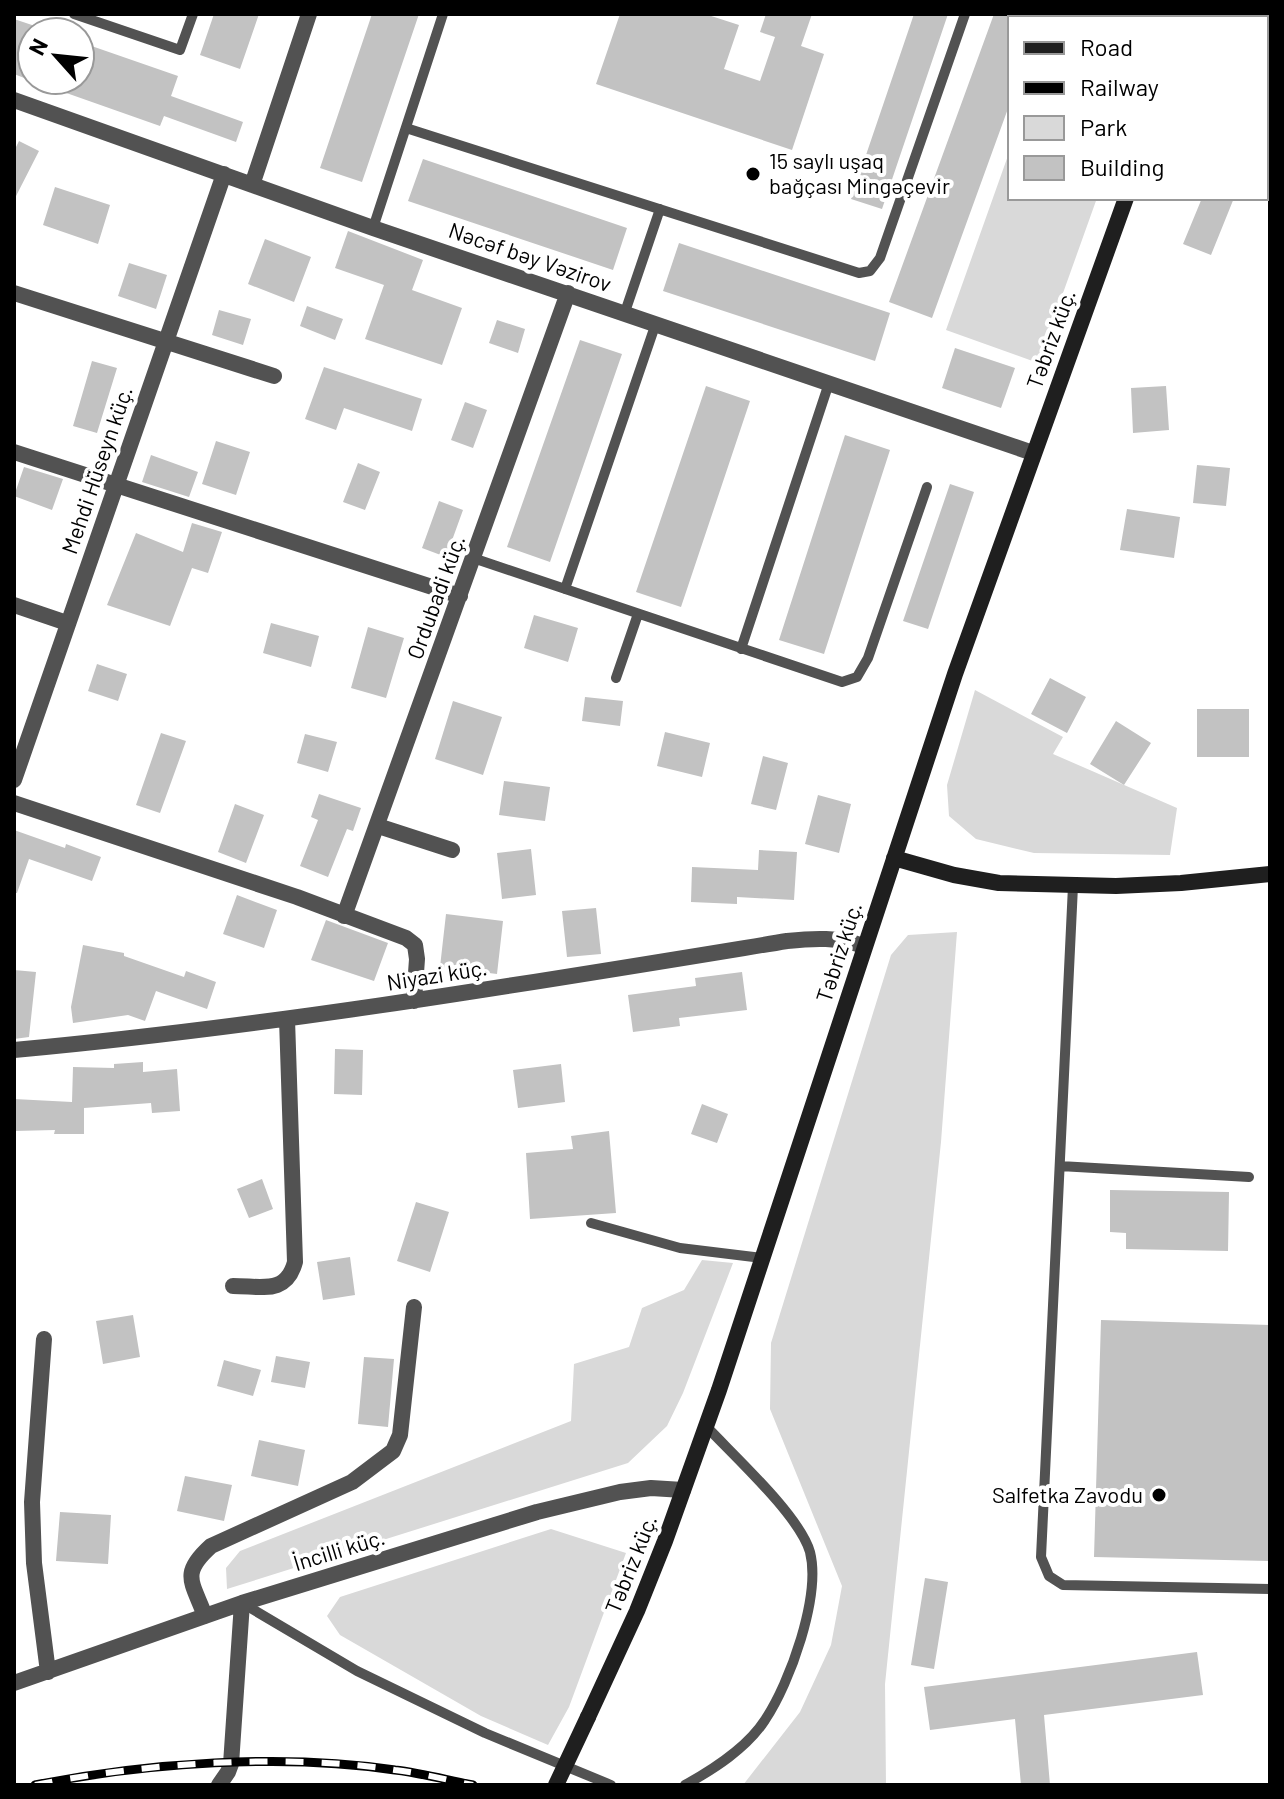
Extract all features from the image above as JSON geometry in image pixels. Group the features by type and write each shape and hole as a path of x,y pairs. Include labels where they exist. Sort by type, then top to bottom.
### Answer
{"main road":[{"name":"Təbriz küç.","path":"556,1785 637,1611 706,1426 894,858 1033,453 1125,200"},
{"path":"894,858 954,875 999,883 1073,886 1181,883 1270,874"}],"street":[{"path":"252,185 309,14"},
{"name":"Nəcəf bəy Vəzirov","path":"14,100 373,228 1033,453"},
{"name":"Mehdi Hüseyn küç.","path":"14,780 224,174"},
{"path":"14,293 274,376"},
{"name":"Ordubadi küç.","path":"344,916 568,293"},
{"path":"14,452 460,596"},
{"path":"14,605 67,623"},
{"path":"14,803 297,897 406,938 415,945 417,959 414,1001"},
{"path":"378,826 452,850"},
{"name":"Niyazi küç.","path":"14,1050 287,1019 787,941 845,939 864,946"},
{"path":"233,1286 279,1286 291,1278 295,1262 287,1019"},
{"path":"205,1616 190,1576 194,1562 211,1546 352,1482 393,1451 400,1435 414,1307"},
{"path":"44,1339 32,1502 34,1563 48,1672"},
{"name":"İncilli küç.","path":"14,1683 242,1603 537,1512 620,1492 651,1488 683,1490"},
{"path":"219,1785 231,1764 242,1603"}],"lane":[{"path":"74,14 180,50 193,14"},
{"path":"373,228 443,14"},
{"path":"406,128 859,273 870,271 880,258 965,14"},
{"path":"625,312 660,209"},
{"path":"565,589 656,323"},
{"path":"741,649 829,383"},
{"path":"473,558 842,682 857,677 868,658 927,487"},
{"path":"616,678 638,614"},
{"path":"1073,886 1041,1557 1049,1576 1063,1585 1270,1589"},
{"path":"1060,1166 1249,1177"},
{"path":"591,1223 680,1248 762,1258"},
{"path":"685,1785 742,1746 765,1720 805,1627 813,1585 810,1551 795,1521 706,1426"},
{"path":"242,1603 357,1671 485,1733 611,1785"}],"green space":[{"path":"1058,14 1162,14 1162,16"},
{"path":"1008,156 1008,200 1096,200 1038,363 946,330"},
{"path":"975,690 1063,737 1053,754 1177,808 1170,855 1034,853 976,839 949,816 947,785"},
{"path":"957,932 941,1142 885,1684 886,1785 743,1785 800,1712 831,1645 842,1586 770,1409 771,1343 891,955 908,935"},
{"path":"702,1260 733,1263 683,1393 667,1426 628,1463 227,1589 226,1568 240,1551 571,1421 574,1364 629,1347 642,1308 684,1290"},
{"path":"551,1529 626,1553 569,1707 548,1745 481,1716 340,1635 327,1616 340,1597"}],"building":[{"path":"214,14 259,14 240,69 200,55"},
{"path":"372,14 419,14 362,182 320,168"},
{"path":"620,14 705,14 739,25 724,69 760,81 775,37 760,32 766,14 812,14 801,46 824,54 792,150 596,84"},
{"path":"914,14 948,14 882,209 851,199"},
{"path":"994,14 1010,14 1008,109 932,318 889,302"},
{"path":"14,19 16,75 14,74"},
{"path":"96,48 178,76 171,96 243,122 236,142 164,116 160,126 75,96 96,96"},
{"path":"19,141 39,151 14,200 14,151"},
{"path":"423,159 627,228 613,270 408,201"},
{"path":"55,187 110,205 98,244 43,225"},
{"path":"1201,200 1233,200 1211,255 1183,244"},
{"path":"348,231 423,260 412,290 462,308 442,365 365,339 384,285 335,268"},
{"path":"265,239 311,257 294,302 248,284"},
{"path":"679,243 890,313 875,361 663,291"},
{"path":"129,263 167,275 156,309 118,296"},
{"path":"307,306 343,319 335,340 300,326"},
{"path":"219,310 251,319 243,345 212,335"},
{"path":"497,320 525,329 518,353 489,343"},
{"path":"580,340 622,354 550,562 507,547"},
{"path":"955,348 1015,368 1001,408 942,388"},
{"path":"92,361 117,368 97,433 73,426"},
{"path":"324,367 422,399 412,431 344,408 336,430 305,419"},
{"path":"706,386 750,401 681,607 636,592"},
{"path":"1166,386 1169,430 1133,433 1131,388"},
{"path":"465,402 487,410 473,448 451,440"},
{"path":"845,435 890,450 824,654 779,640"},
{"path":"216,441 250,452 236,495 202,484"},
{"path":"151,455 198,472 189,497 142,482"},
{"path":"358,463 380,472 365,510 343,502"},
{"path":"1197,465 1230,468 1226,506 1193,503"},
{"path":"24,467 63,479 52,510 14,496"},
{"path":"950,484 974,492 928,629 903,621"},
{"path":"439,501 463,510 446,557 422,548"},
{"path":"1127,509 1180,517 1174,558 1120,550"},
{"path":"192,523 222,532 208,573 192,568 170,626 107,605 136,533 183,552"},
{"path":"534,615 578,628 568,662 524,648"},
{"path":"271,623 319,636 311,667 263,653"},
{"path":"368,627 404,638 386,698 351,688"},
{"path":"97,664 127,674 118,701 88,691"},
{"path":"1050,678 1086,697 1067,733 1031,714"},
{"path":"585,697 623,701 620,726 582,721"},
{"path":"453,701 502,717 483,775 435,759"},
{"path":"1197,709 1249,709 1249,757 1197,757"},
{"path":"1116,721 1151,743 1124,785 1090,764"},
{"path":"665,732 710,743 702,777 657,766"},
{"path":"161,733 186,741 160,813 136,805"},
{"path":"305,734 337,742 328,772 297,763"},
{"path":"763,756 788,763 776,810 751,804"},
{"path":"504,781 550,787 545,821 499,815"},
{"path":"319,794 361,808 353,831 347,829 328,877 300,866 318,820 311,817"},
{"path":"818,795 851,804 839,853 805,844"},
{"path":"235,804 264,815 246,863 218,852"},
{"path":"14,830 101,857 92,881 29,859 17,893 14,893"},
{"path":"531,849 536,895 502,899 497,853"},
{"path":"759,850 797,852 794,900 737,897 737,904 691,902 692,867 758,870"},
{"path":"237,895 277,910 264,948 223,934"},
{"path":"596,908 601,954 567,957 562,911"},
{"path":"446,914 503,921 497,974 440,967"},
{"path":"326,920 388,943 374,981 311,960"},
{"path":"83,945 124,953 124,956 184,977 186,971 216,982 207,1009 156,991 145,1021 128,1015 73,1023 71,1007"},
{"path":"14,970 36,972 29,1037 14,1039"},
{"path":"742,972 747,1010 679,1018 680,1026 633,1032 628,995 696,986 695,978"},
{"path":"335,1049 363,1050 362,1095 334,1094"},
{"path":"143,1062 143,1072 177,1069 180,1111 152,1113 151,1103 84,1108 84,1134 54,1134 55,1130 14,1131 14,1099 72,1102 73,1067 114,1068 114,1064"},
{"path":"561,1064 565,1102 518,1108 513,1070"},
{"path":"702,1104 728,1114 717,1143 691,1134"},
{"path":"609,1131 616,1213 530,1219 526,1153 573,1149 571,1136"},
{"path":"262,1179 273,1209 249,1218 237,1189"},
{"path":"1110,1190 1229,1192 1228,1251 1126,1249 1126,1233 1110,1232"},
{"path":"416,1202 449,1212 430,1272 397,1261"},
{"path":"350,1257 355,1295 323,1300 317,1262"},
{"path":"133,1315 140,1357 103,1364 96,1321"},
{"path":"1101,1320 1270,1325 1268,1561 1094,1557"},
{"path":"276,1356 310,1362 305,1388 271,1382"},
{"path":"364,1357 394,1359 388,1427 358,1424"},
{"path":"224,1360 261,1370 253,1396 217,1386"},
{"path":"259,1440 305,1450 298,1486 251,1476"},
{"path":"185,1476 232,1485 224,1521 177,1511"},
{"path":"60,1512 111,1515 108,1564 56,1561"},
{"path":"925,1578 948,1582 934,1669 911,1665"},
{"path":"1197,1652 1203,1695 1044,1715 1050,1785 1021,1785 1015,1719 930,1730 924,1687"}],"railway":[{"path":"35,1785 168,1766 261,1761 352,1765 473,1785"}],"place":[{"name":"15 saylı uşaq bağçası Mingəçevir","path":"753,174"},
{"name":"Salfetka Zavodu","path":"1159,1495"}]}
